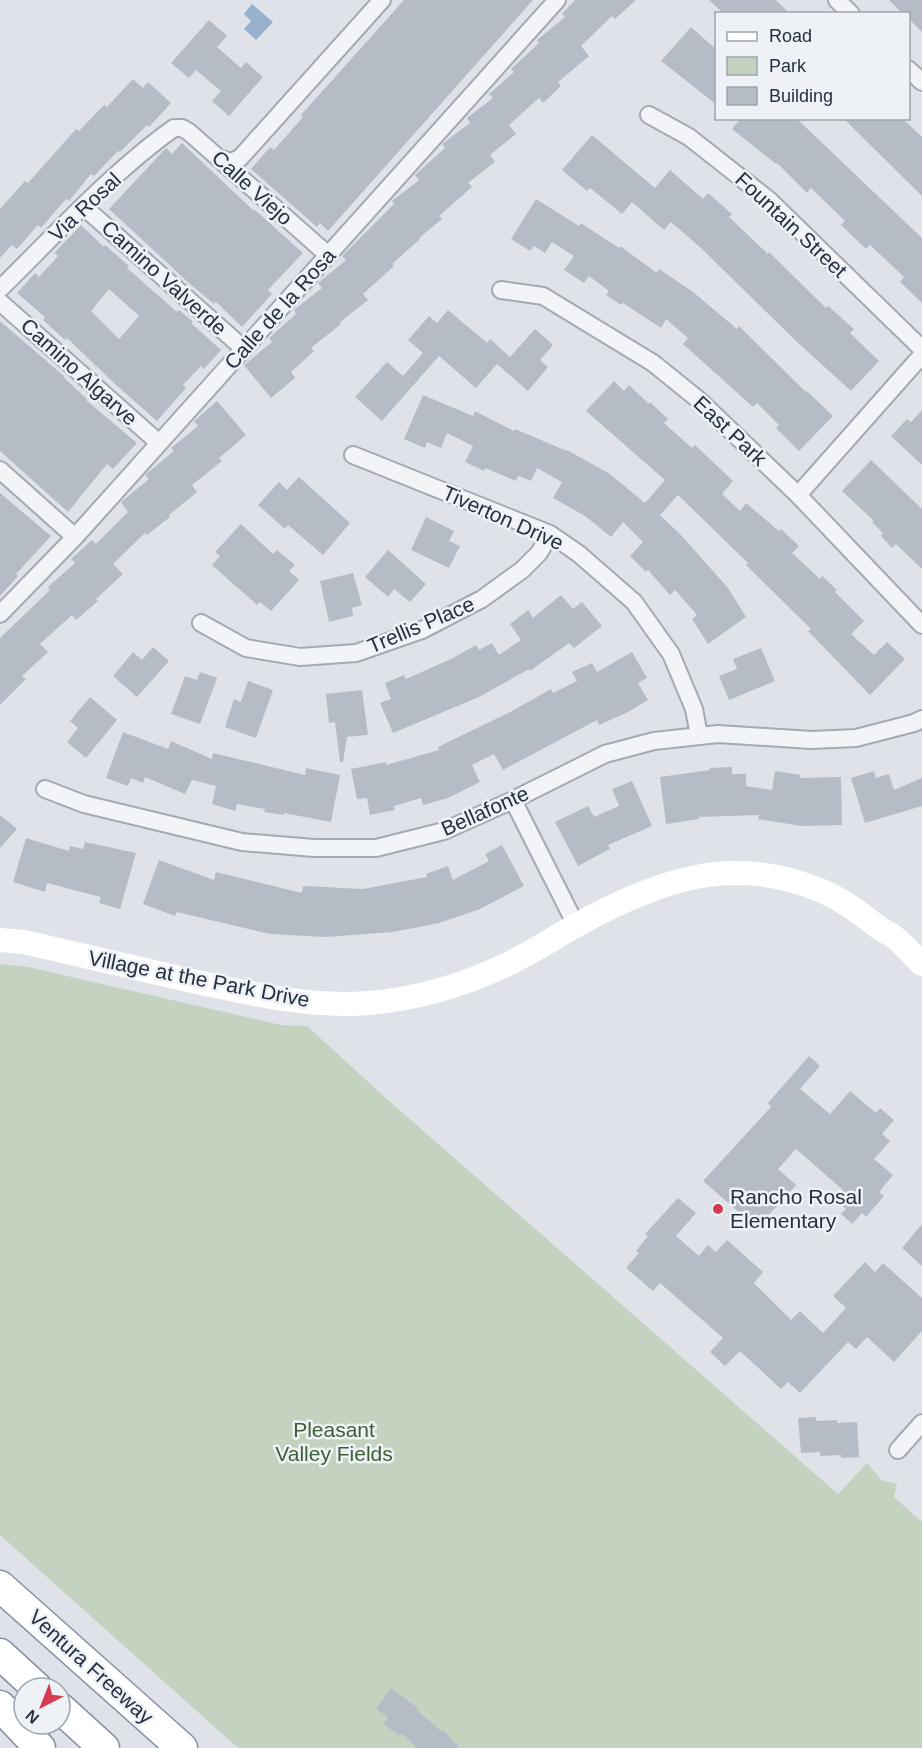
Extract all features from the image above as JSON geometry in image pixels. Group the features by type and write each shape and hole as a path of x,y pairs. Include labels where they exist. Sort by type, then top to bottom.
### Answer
{"highway":[{"name":"Ventura Freeway","path":"0,1586 182,1748"},
{"path":"0,1654 25,1676"},
{"path":"0,1706 40,1748"},
{"path":"72,1719 104,1748"}],"street":[{"path":"218,158 231,162 240,158 382,0"},
{"name":"Calle de la Rosa","path":"0,614 75,537 557,0"},
{"path":"837,0 849,12"},
{"path":"910,70 922,82"},
{"name":"Fountain Street","path":"650,115 689,136 769,200 922,349"},
{"name":"Calle Viejo","path":"174,128 182,128 189,132 328,255"},
{"name":"Via Rosal","path":"0,289 138,157 174,128"},
{"name":"Camino Valverde","path":"84,207 244,349"},
{"name":"East Park","path":"501,290 543,296 653,363 700,401 798,495 922,626"},
{"name":"Camino Algarve","path":"0,302 159,443"},
{"path":"798,495 922,355"},
{"name":"Tiverton Drive","path":"353,455 550,534 579,554 634,602 671,654 694,710 699,735"},
{"path":"0,470 75,537"},
{"name":"Trellis Place","path":"201,623 246,648 300,657 356,653 422,630 483,599 522,570 539,553 550,534"},
{"name":"Bellafonte","path":"45,789 84,804 242,842 314,848 375,848 444,831 513,800 605,754 654,741 718,734 811,740 856,738 922,719"},
{"path":"513,800 576,926"},
{"name":"Village at the Park Drive","path":"0,940 24,942 297,1002 369,1003 406,998 474,979 510,963 632,896 686,878 734,872 777,876 818,889 855,909 919,956"},
{"path":"898,1450 922,1423"}],"green space":[{"name":"Pleasant Valley Fields","path":"0,964 28,967 281,1025 307,1026 387,1099 838,1494 867,1463 881,1480 897,1484 894,1497 922,1522 922,1748 238,1748 0,1535"}],"water":[{"path":"252,4 273,22 256,40 244,29 251,21 244,14"}],"building":[{"path":"404,0 533,0 328,231 320,223 317,227 251,169 270,147 274,150 303,117 301,115"},
{"path":"575,0 636,0 615,19 612,16 581,46 589,56 558,82 561,86 543,103 539,98 509,125 516,134 490,155 495,162 468,183 472,187 439,216 442,219 419,238 392,264 394,266 363,294 368,300 311,348 314,351 291,372 295,378 271,398 244,365 272,342 269,338 296,314 294,310 322,288 318,283 346,260 342,256 394,204 392,201 419,180 415,175 445,148 442,144 470,123 467,118 493,98 489,94 514,72 511,69 539,43 537,40 565,17 562,14"},
{"path":"709,0 776,0 788,12 722,12"},
{"path":"889,0 922,0 922,32 910,20 910,12 901,12"},
{"path":"209,20 227,36 217,47 241,68 246,62 263,77 229,116 212,101 221,91 196,70 189,78 171,63"},
{"path":"691,27 715,48 715,103 661,61"},
{"path":"133,79 143,88 148,82 171,103 149,127 147,125 94,176 91,174 69,201 66,199 41,228 38,225 17,249 12,245 0,258 0,209 25,181 28,183 76,129 79,131 104,105 107,107"},
{"path":"739,120 798,120 922,238 922,303 900,282 904,277 870,245 866,249 841,225 845,221 811,188 807,193 777,163 732,129"},
{"path":"845,120 904,120 922,137 922,196"},
{"path":"592,135 655,188 670,170 703,199 708,193 732,214 729,217 768,254 769,252 826,308 828,306 854,329 850,333 879,361 851,391 671,222 664,230 632,202 622,214 590,188 587,191 562,170"},
{"path":"182,143 254,211 303,253 268,290 272,294 242,327 216,302 214,304 190,284 109,209 166,148 172,154"},
{"path":"536,199 579,226 581,223 619,248 620,246 657,273 659,269 693,292 737,329 739,326 833,416 799,451 776,428 779,425 757,403 753,407 683,344 688,338 666,319 661,328 623,303 621,305 606,295 609,291 589,276 584,283 564,270 574,256 552,242 545,253 534,246 530,251 511,239"},
{"path":"81,225 129,266 127,268 177,312 179,310 193,322 192,324 221,350 204,369 201,366 183,385 186,388 157,421 67,338 65,340 43,320 45,317 17,293 35,273 39,277 58,256 54,253","holes":["109,289 139,316 119,339 91,311"]},
{"path":"448,310 487,343 490,339 510,357 535,329 553,345 540,360 548,367 528,391 497,364 476,388 439,356 382,421 355,397 387,362 403,376 423,353 408,340 429,316 437,323"},
{"path":"0,321 64,376 86,400 137,443 113,469 107,464 68,512 0,451"},
{"path":"614,381 624,391 629,385 649,404 650,402 668,419 664,423 692,448 695,445 733,481 722,494 740,511 746,503 779,531 781,529 799,546 792,553 820,579 822,576 837,590 835,592 864,621 851,634 874,655 887,642 905,659 870,695 808,631 811,629 746,565 748,563 678,495 660,515 728,588 746,617 708,644 692,619 697,615 675,590 670,595 648,570 646,572 630,556 643,542 623,522 611,537 585,516 553,498 562,482 537,468 531,481 518,476 516,481 485,468 484,471 465,462 473,446 447,433 441,448 427,442 425,448 404,439 423,395 473,416 475,411 514,431 515,429 567,450 610,474 645,503 665,480 586,411"},
{"path":"217,401 246,435 219,458 222,461 192,485 197,492 169,515 170,517 147,535 145,533 113,564 123,574 96,599 98,601 76,620 72,615 40,644 48,652 22,676 26,679 0,705 0,638 50,590 48,587 75,563 71,559 92,540 96,544 128,512 121,502 149,479 145,475 174,451 171,448 198,426 194,421"},
{"path":"922,410 922,465 891,436 907,419 911,422"},
{"path":"871,460 922,509 922,569 896,544 892,548 881,536 883,533 872,522 874,521 842,491"},
{"path":"299,477 350,523 323,555 288,525 285,529 258,505 279,482 287,490"},
{"path":"0,493 51,536 16,574 18,576 0,596"},
{"path":"426,517 454,531 449,541 460,546 449,568 411,550"},
{"path":"241,524 273,554 277,550 295,565 289,571 299,580 271,611 260,602 257,605 212,565 220,556 215,552"},
{"path":"388,550 426,584 410,602 394,589 388,597 365,577"},
{"path":"353,573 362,605 352,608 353,616 329,622 320,581"},
{"path":"561,595 573,609 582,602 602,626 574,648 569,643 530,671 529,669 479,697 393,733 380,703 391,699 385,683 404,675 406,679 476,645 479,650 492,643 499,655 521,640 510,624 528,610 533,618"},
{"path":"153,647 169,661 137,697 113,676 133,652 142,660"},
{"path":"761,648 775,681 729,700 719,676 737,669 733,659"},
{"path":"632,652 647,678 638,683 648,700 628,712 599,725 597,720 503,770 494,754 472,765 480,782 448,798 423,805 421,798 394,806 395,810 370,815 367,798 357,799 351,769 386,762 386,765 439,750 438,747 551,689 553,693 577,681 572,672 592,663 597,672"},
{"path":"200,672 217,678 200,724 171,714 185,676 197,680"},
{"path":"248,681 273,690 256,738 225,727 234,699 241,702"},
{"path":"362,690 368,735 347,737 343,762 340,762 335,722 329,723 326,694"},
{"path":"90,697 117,720 86,758 67,742 78,728 70,721"},
{"path":"123,732 168,749 171,741 212,759 213,753 305,775 306,768 340,775 331,822 284,813 284,815 264,812 265,809 237,804 235,811 212,804 216,786 192,780 185,794 145,777 143,783 131,778 128,786 106,778"},
{"path":"732,767 732,774 746,774 746,786 772,790 775,771 801,775 800,778 841,777 842,825 802,826 758,819 759,815 699,817 699,819 666,824 660,777 710,770 710,768"},
{"path":"874,771 876,778 889,774 894,790 922,778 922,806 865,823 851,778"},
{"path":"632,781 652,826 608,845 610,849 578,866 555,822 588,806 594,817 619,806 612,789"},
{"path":"0,815 17,829 0,848"},
{"path":"26,838 69,851 70,846 83,849 85,842 136,853 120,909 99,903 101,897 47,883 45,892 13,882"},
{"path":"502,845 524,886 480,909 439,923 393,932 325,937 270,934 177,912 175,916 143,904 159,860 214,880 216,872 302,893 303,886 363,889 427,877 426,874 448,866 453,880 489,861 485,854"},
{"path":"809,1056 820,1066 800,1089 830,1114 850,1091 876,1113 880,1108 894,1120 882,1134 890,1141 874,1159 893,1175 879,1192 884,1196 866,1217 862,1213 852,1224 841,1214 846,1209 835,1199 843,1190 796,1149 778,1169 796,1185 757,1228 703,1181 771,1107 768,1103"},
{"path":"678,1198 696,1213 676,1236 699,1256 708,1245 716,1252 727,1240 763,1272 754,1283 791,1320 800,1311 823,1333 846,1308 833,1296 865,1262 875,1272 883,1263 922,1298 922,1331 894,1362 867,1337 856,1349 848,1342 800,1393 788,1382 781,1389 740,1351 725,1366 710,1352 723,1338 660,1283 653,1291 626,1268 639,1253 636,1251 648,1236 645,1234"},
{"path":"922,1224 922,1266 902,1248"},
{"path":"816,1417 816,1421 857,1422 859,1457 820,1456 820,1452 801,1453 798,1418"},
{"path":"391,1688 418,1708 417,1710 442,1732 443,1730 460,1748 417,1748 401,1733 399,1735 383,1724 388,1717 376,1709"}],"place":[{"name":"Rancho Rosal Elementary","path":"718,1209"}]}
